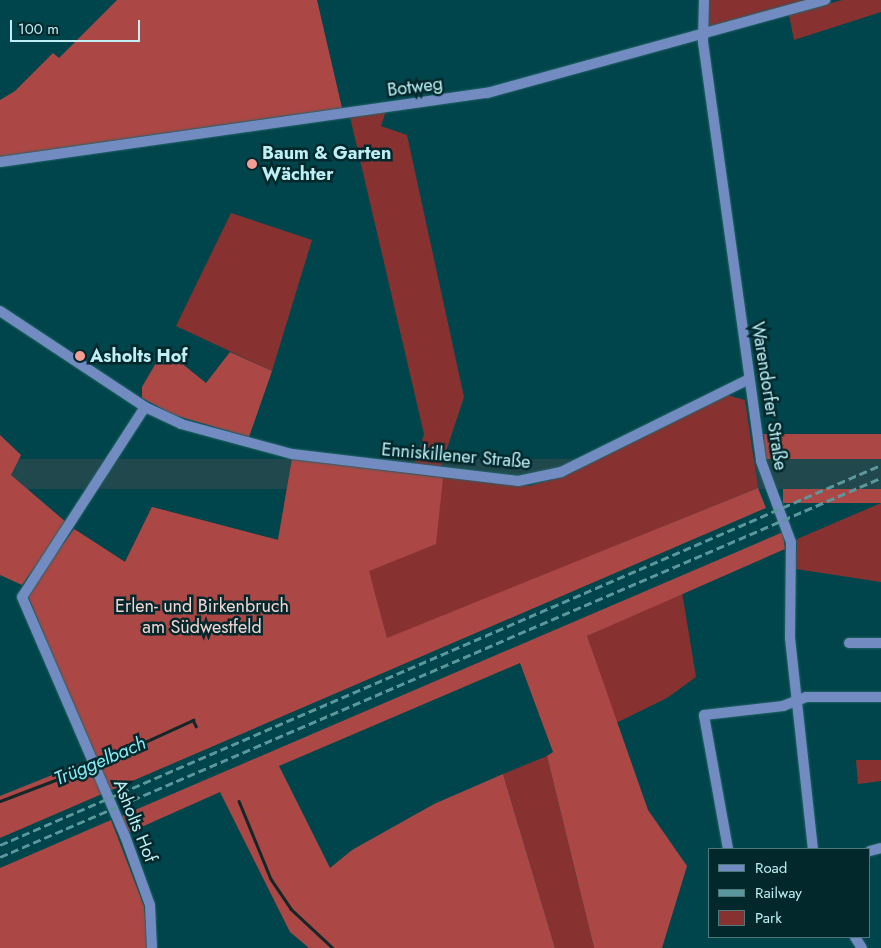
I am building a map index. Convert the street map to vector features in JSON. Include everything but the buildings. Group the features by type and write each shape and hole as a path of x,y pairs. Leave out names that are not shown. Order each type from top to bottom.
{"street":[{"name":"Warendorfer Straße","path":"704,0 702,35 749,379 765,478 791,542 795,701 813,848"},
{"name":"Botweg","path":"0,162 487,93 825,0"},
{"name":"Enniskillener Straße","path":"0,312 145,407 195,428 292,454 530,481 561,472 749,379"},
{"name":"Asholts Hof","path":"145,407 71,526 22,596 94,764 150,905 152,948"},
{"path":"848,643 881,643"},
{"path":"728,848 704,715 795,701 881,698"}],"shaded area":[{"path":"0,459 881,459 881,489 0,489"}],"green space":[{"path":"117,0 317,0 342,108 0,157 0,100 15,91 53,53 59,58"},
{"path":"709,0 811,0 708,31"},
{"path":"842,0 881,0 881,12 794,40 789,15"},
{"path":"386,111 381,126 407,135 464,397 441,467 415,464 424,434 350,117"},
{"path":"231,213 312,240 272,371 176,326"},
{"path":"164,349 206,383 230,352 272,371 249,437 174,415 142,398 142,387"},
{"path":"727,395 745,400 758,488 387,639 373,586 102,760 76,530 125,562 152,507 278,540 292,459 530,486 563,476"},
{"path":"764,434 881,434 881,459 764,459"},
{"path":"0,435 21,455 11,475 67,523 22,585 0,575"},
{"name":"Erlen- und Birkenbruch am Südwestfeld","path":"292,459 443,478 436,544 369,571 387,638 758,488 766,508 109,791 27,594 74,529 125,562 152,507 278,540"},
{"path":"783,489 881,489 881,503 783,503"},
{"path":"881,503 881,582 796,569 797,539"},
{"path":"783,532 785,549 587,636 648,810 687,866 662,948 594,948 547,756 553,752 520,663 279,766 330,868 352,850 434,804 503,774 555,948 309,948 290,932 220,792 128,833 121,816"},
{"path":"682,592 696,677 667,698 616,723 587,636"},
{"path":"547,756 594,948 555,948 503,774"},
{"path":"856,760 881,760 881,781 858,784"},
{"path":"87,761 102,794 0,838 0,796"},
{"path":"111,820 144,906 148,948 0,948 0,868"}],"waterway":[{"name":"Trüggelbach","path":"97,764 193,720 196,726"},
{"name":"Trüggelbach","path":"0,801 92,766"},
{"name":"Trüggelbach","path":"239,801 271,879 291,909 333,948"}],"railway":[{"path":"0,845 881,465"},
{"path":"0,857 881,478"}],"place":[{"name":"Baum & Garten Wächter","path":"252,164"},
{"name":"Asholts Hof","path":"80,356"}]}
